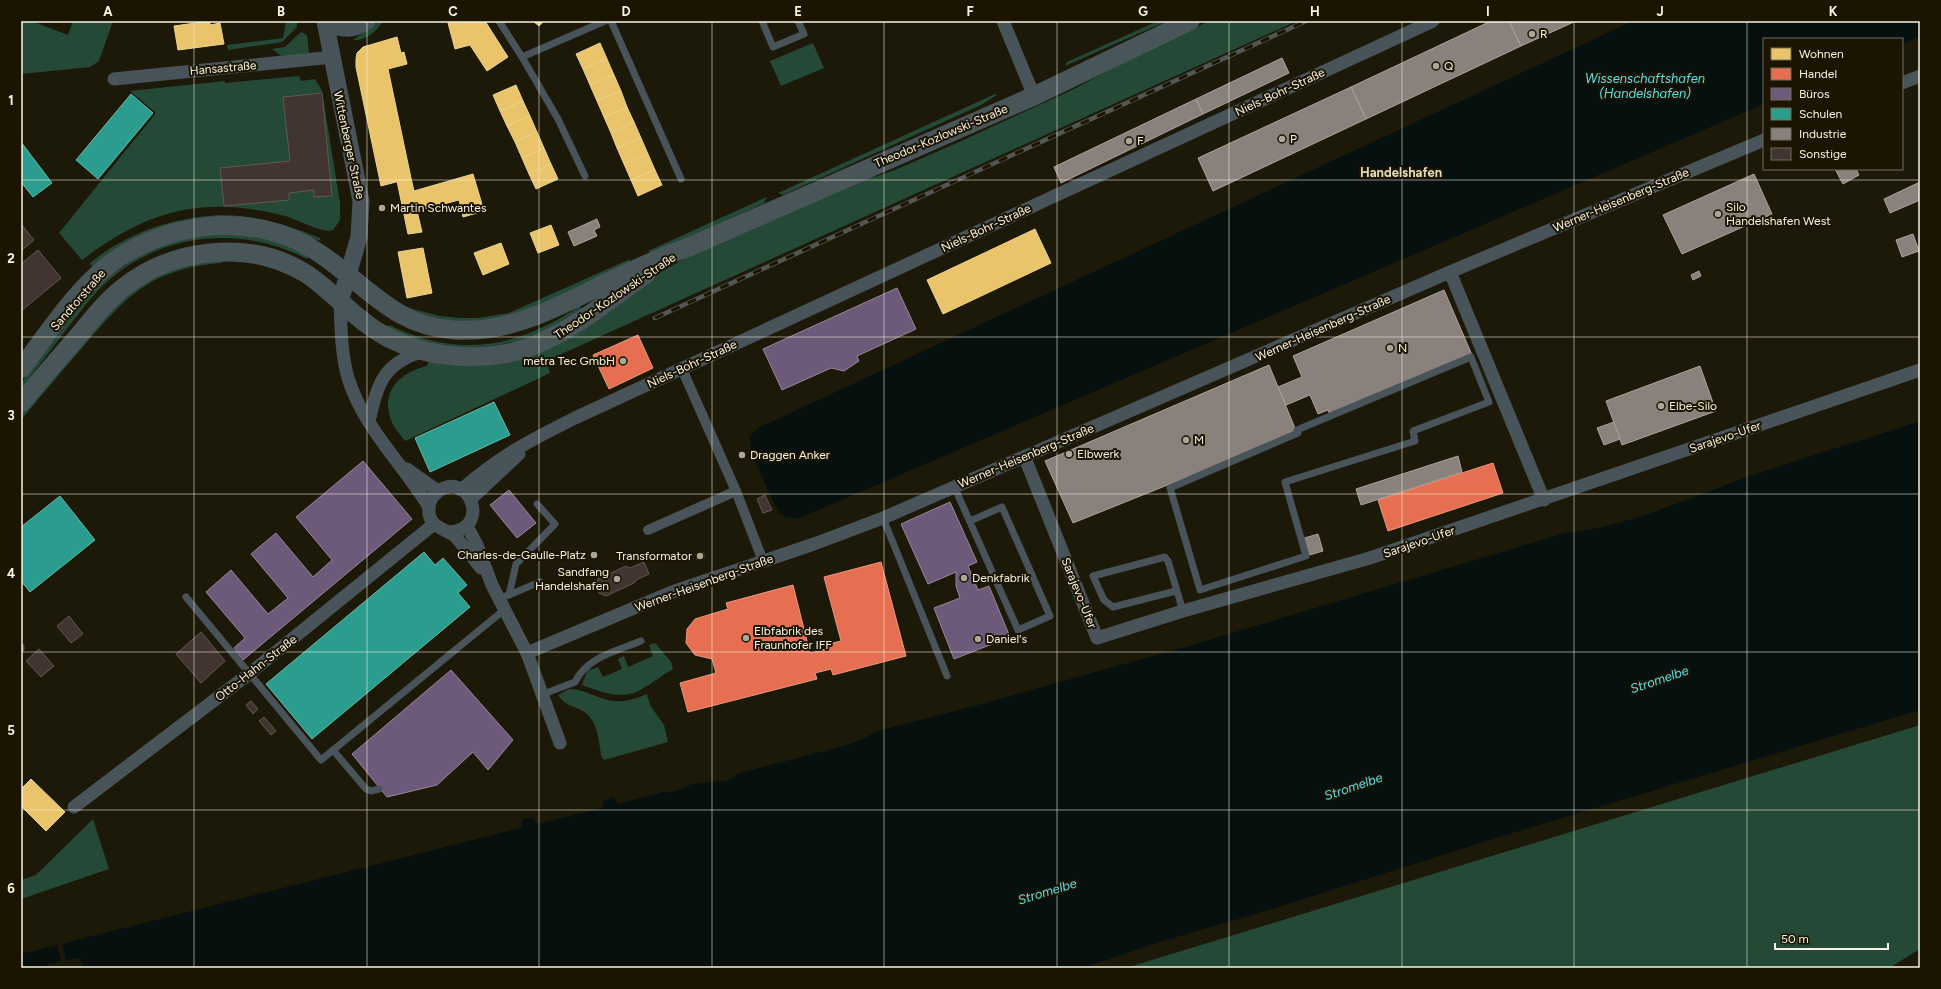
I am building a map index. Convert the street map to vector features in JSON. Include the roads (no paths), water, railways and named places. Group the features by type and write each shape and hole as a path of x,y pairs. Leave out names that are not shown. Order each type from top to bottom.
{"main road":[{"name":"Theodor-Kozlowski-Straße","path":"347,273 381,303 406,317 446,329 479,329 512,324 536,316 653,261 689,247 1034,96 1190,21"},
{"name":"Sandtorstraße","path":"21,369 80,294 99,273 129,251 170,233 217,226 238,226 265,231 292,239 313,249 347,273"},
{"name":"Theodor-Kozlowski-Straße","path":"340,302 380,334 424,351 456,356 484,356 512,352 541,343 579,323 646,274 689,247"},
{"name":"Sandtorstraße","path":"21,403 92,319 119,291 151,269 180,258 199,254 222,252 242,253 265,257 306,274 340,302"}],"street":[{"path":"325,21 337,27 351,28 366,21"},
{"name":"Wittenberger Straße","path":"325,21 361,201 360,230 340,302"},
{"path":"1003,21 1034,96"},
{"name":"Niels-Bohr-Straße","path":"462,490 498,459 575,418 1433,21"},
{"path":"333,57 351,28"},
{"name":"Hansastraße","path":"114,79 333,57"},
{"path":"1903,83 1920,76"},
{"name":"Werner-Heisenberg-Straße","path":"527,653 672,592 883,518 954,486 1025,458 1450,272 1763,140"},
{"path":"1450,272 1544,500"},
{"path":"340,302 342,340 348,376 357,401 369,421 418,488 429,507 430,516 434,524 441,530 450,532 459,531 467,526 473,513 471,499 462,490 450,487 438,491 432,498 429,507"},
{"path":"369,421 375,394 387,370 403,358 424,351"},
{"path":"682,369 736,491 763,561"},
{"name":"Sarajevo-Ufer","path":"1025,458 1097,638 1183,611 1370,558 1544,500 1920,370"},
{"name":"Niels-Bohr-Straße","path":"471,499 497,473 540,436"},
{"path":"400,464 438,491"},
{"path":"648,530 736,491"},
{"name":"Otto-Hahn-Straße","path":"74,807 250,673 434,524"},
{"path":"467,526 477,545 492,585"},
{"path":"450,532 469,551 504,602 527,653 541,696 560,742"}],"lane":[{"path":"499,21 558,119 585,176"},
{"path":"522,57 605,21"},
{"path":"611,21 681,179"},
{"path":"762,21 773,47 804,34 798,21"},
{"path":"1471,357 1489,402 1413,431 1415,441 1285,482 1306,556 1200,590 1170,488 1298,433 1297,430 1471,357"},
{"path":"954,486 1018,630 1050,616 1002,507 970,521"},
{"path":"504,602 516,564 556,524 537,504"},
{"path":"883,518 947,676"},
{"path":"1176,591 1115,607 1104,600 1093,576 1164,557 1168,561 1183,611"},
{"path":"186,597 321,760 504,602 540,582"},
{"path":"541,696 575,682 581,671 595,660 641,642"},
{"path":"333,750 366,789 371,791 379,789"}],"water":[{"name":"Wissenschaftshafen (Handelshafen)","path":"1633,21 1920,21 1920,37 1903,44 1903,38 1763,38 1763,104 800,518 787,518 778,512 753,457 750,445 750,436 758,428"},
{"name":"Stromelbe","path":"1920,421 1920,710 1496,838 1272,909 1163,941 1083,968 21,968 21,954 521,828 523,819 532,817 537,824 602,808 604,800 614,797 618,804 664,792 676,791 694,784 729,780 734,778 736,774 843,746 864,739 874,732 974,706 1192,645 1565,533 1589,530 1636,518 1750,476"}],"railway":[{"path":"655,318 1306,21"}],"place":[{"name":"R","path":"1532,34"},
{"name":"Q","path":"1436,66"},
{"name":"P","path":"1282,139"},
{"name":"F","path":"1129,141"},
{"name":"Martin Schwantes","path":"382,208"},
{"name":"Silo Handelshafen West","path":"1718,214"},
{"name":"N","path":"1390,348"},
{"name":"metra Tec GmbH","path":"623,361"},
{"name":"Elbe-Silo","path":"1661,406"},
{"name":"M","path":"1186,440"},
{"name":"Elbwerk","path":"1069,454"},
{"name":"Draggen Anker","path":"742,455"},
{"name":"Charles-de-Gaulle-Platz","path":"594,555"},
{"name":"Transformator","path":"700,556"},
{"name":"Denkfabrik","path":"964,578"},
{"name":"Sandfang Handelshafen","path":"617,579"},
{"name":"Elbfabrik des Fraunhofer IFF","path":"746,638"},
{"name":"Daniel's","path":"978,639"}],"district":[{"name":"Handelshafen","path":"1401,172"}]}
